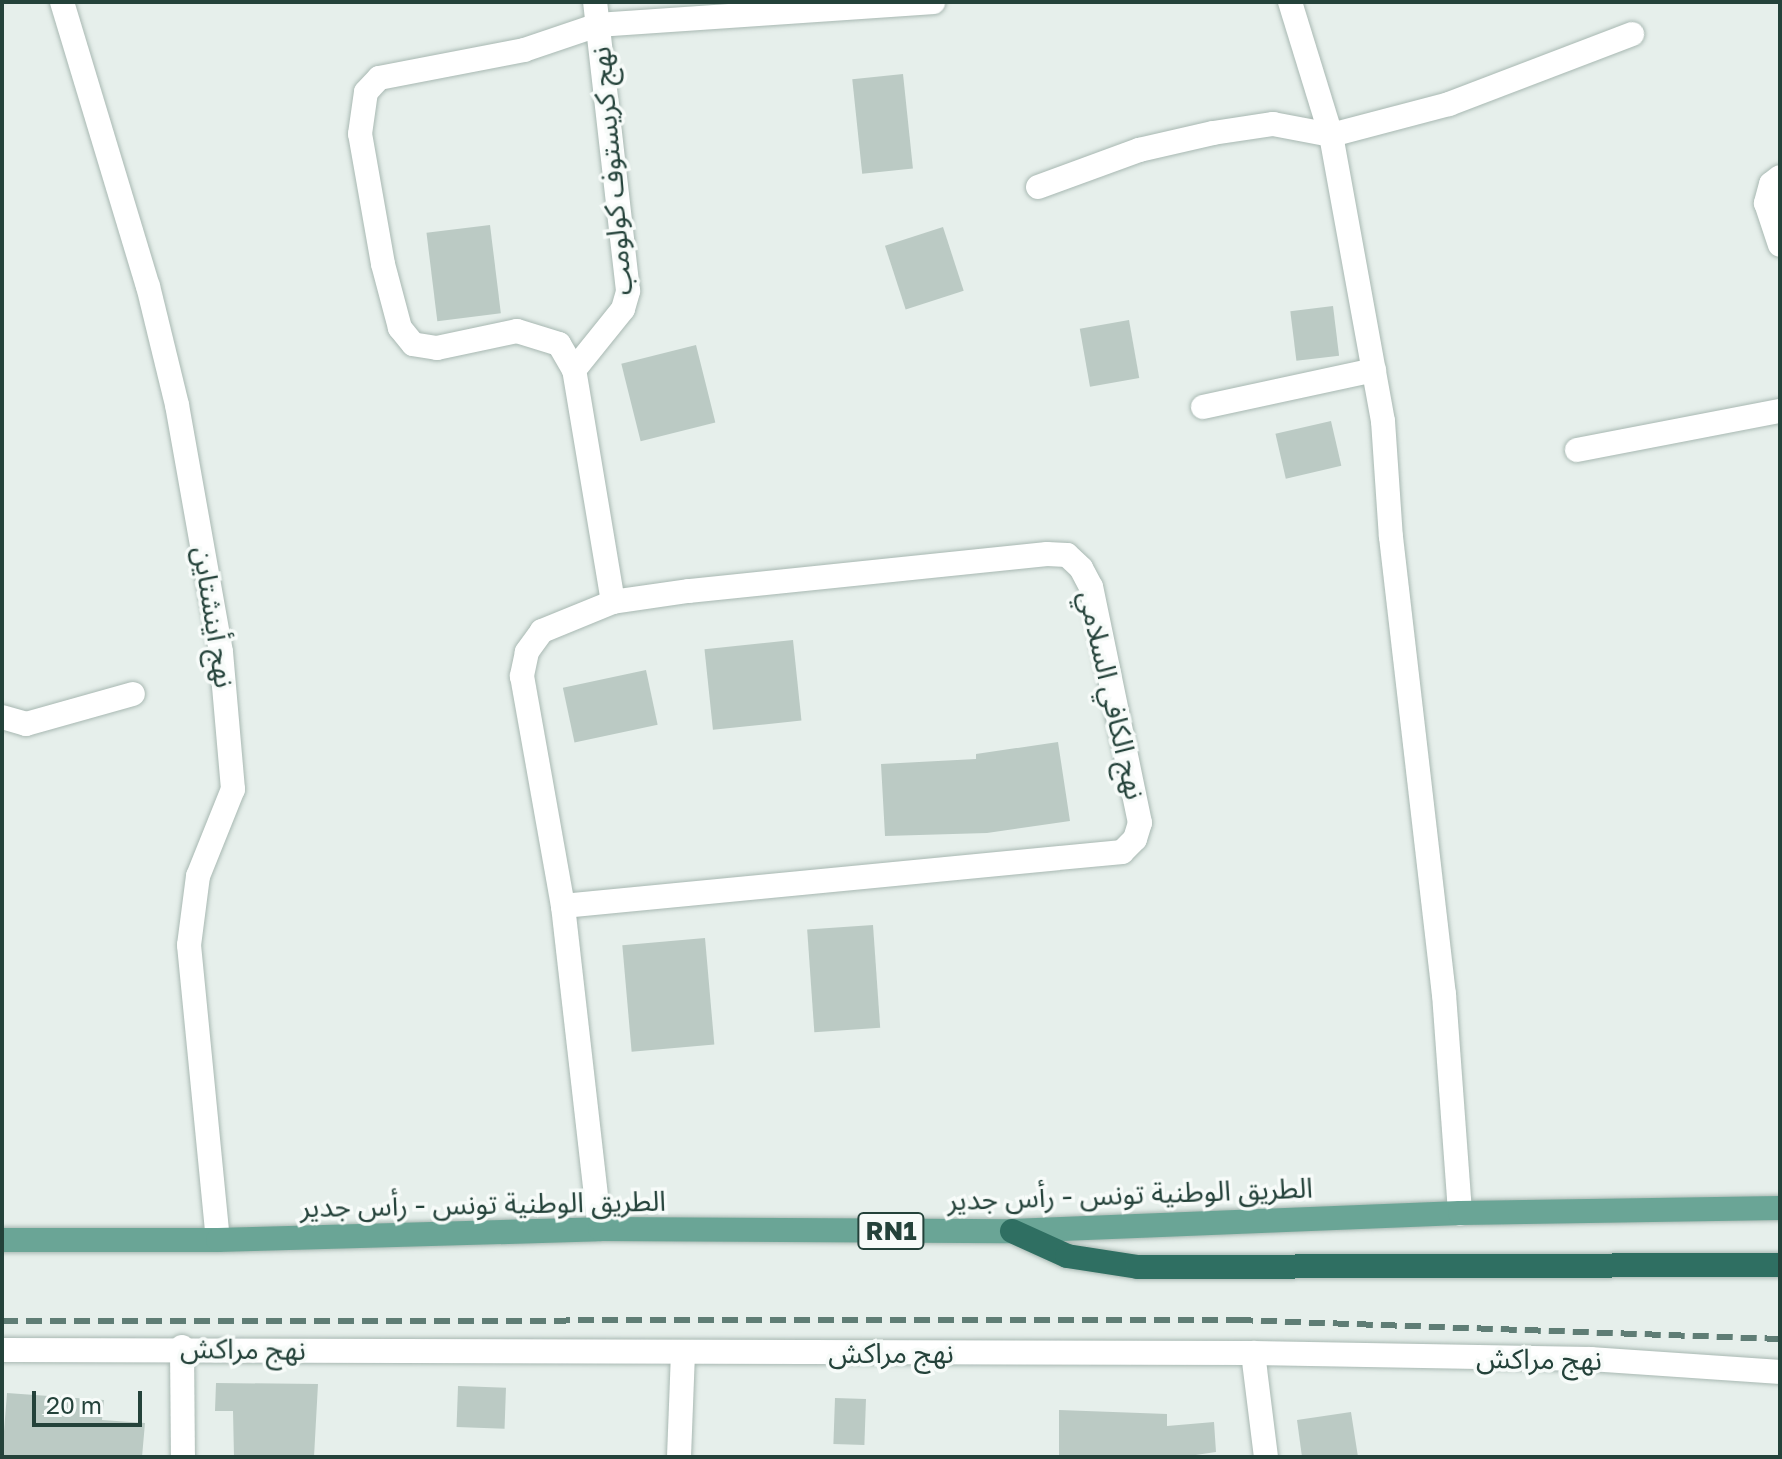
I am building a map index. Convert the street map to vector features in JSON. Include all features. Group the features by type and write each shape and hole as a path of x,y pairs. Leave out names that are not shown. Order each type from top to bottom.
{"highway":[{"path":"1012,1231 1067,1256 1138,1267 1780,1265"}],"main road":[{"name":"الطريق الوطنية تونس - رأس جدير","path":"2,1240 218,1240 600,1229 1012,1231 1460,1213 1780,1208"}],"street":[{"name":"نهج أينشتاين","path":"62,2 148,286 177,405 221,652 233,789 198,876 189,945 218,1240"},
{"path":"613,602 574,370 559,344 517,331 437,348 413,344 400,328 383,264 360,134 366,92 379,78 524,50 597,13 933,2"},
{"path":"1290,2 1331,135 1374,370 1444,994 1460,1213"},
{"name":"نهج كريستوف كولومب","path":"574,370 623,309 628,291 597,13"},
{"path":"1038,187 1139,150 1213,133 1273,124 1331,135 1449,104 1632,34"},
{"path":"1780,177 1771,184 1766,203 1780,245"},
{"path":"1203,407 1374,370"},
{"path":"1577,450 1780,411"},
{"name":"نهج الكافي السلامي","path":"563,906 1122,852 1139,831 1091,587 1067,555 613,602 542,631 527,652 522,676 563,906 600,1229"},
{"path":"2,717 26,724 133,694"},
{"path":"182,1347 183,1457"},
{"name":"نهج مراكش","path":"2,1350 182,1347 683,1353 1253,1353 1591,1359 1780,1372"},
{"path":"679,1457 683,1353"},
{"path":"1253,1353 1266,1457"}],"building":[{"path":"903,74 913,168 862,174 852,79"},
{"path":"490,225 501,313 437,321 426,233"},
{"path":"943,227 964,291 906,310 885,246"},
{"path":"1333,306 1339,356 1296,361 1290,311"},
{"path":"1129,320 1139,378 1090,387 1080,329"},
{"path":"696,345 715,423 641,441 621,364"},
{"path":"1331,421 1341,466 1286,479 1275,434"},
{"path":"793,640 801,721 713,730 704,649"},
{"path":"646,670 658,725 575,742 563,688"},
{"path":"1058,742 1070,821 987,833 885,836 881,764 976,759 976,754"},
{"path":"873,925 880,1028 814,1032 807,930"},
{"path":"705,938 714,1045 632,1052 622,945"},
{"path":"216,1383 318,1384 314,1457 234,1457 233,1411 215,1411"},
{"path":"458,1386 506,1388 505,1429 457,1427"},
{"path":"7,1393 104,1400 102,1420 145,1423 142,1457 2,1457"},
{"path":"835,1398 866,1399 864,1445 833,1444"},
{"path":"1059,1410 1167,1414 1167,1426 1214,1422 1216,1452 1182,1457 1059,1457"},
{"path":"1351,1412 1358,1457 1302,1457 1297,1420"}],"railway":[{"path":"2,1321 1237,1320 1780,1339"}]}
